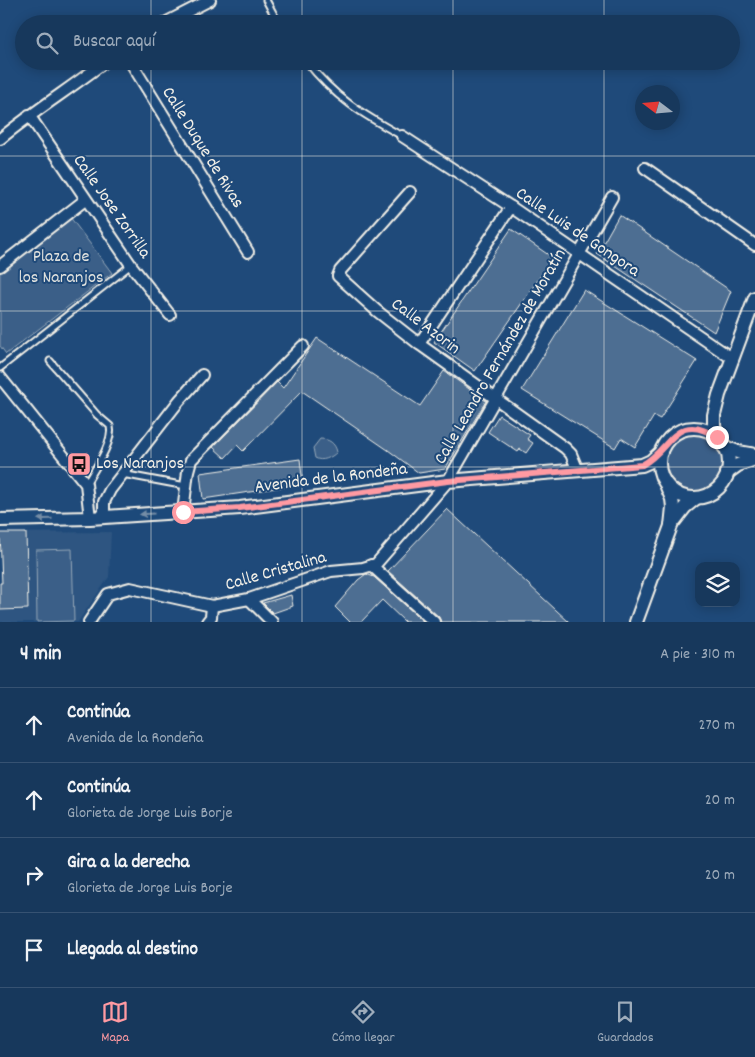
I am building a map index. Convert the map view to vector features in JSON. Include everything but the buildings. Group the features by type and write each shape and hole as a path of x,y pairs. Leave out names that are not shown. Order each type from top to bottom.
{"street":[{"path":"181,15 210,0"},
{"path":"0,139 94,70"},
{"name":"Calle Duque de Rivas","path":"136,70 248,252"},
{"name":"Calle Jose Zorrilla","path":"29,116 131,265 170,315"},
{"name":"Calle Luis de Gongora","path":"402,136 733,359"},
{"path":"645,168 755,245"},
{"name":"Calle Azorin","path":"410,192 338,273 338,276 419,344 565,448 571,454 578,470"},
{"name":"Calle Leandro Fernández de Moratín","path":"448,481 612,197"},
{"path":"0,266 85,200"},
{"path":"419,344 510,207"},
{"path":"665,484 673,492 683,497 696,498 713,493 721,486 727,472 728,456 714,426 714,415 719,395 755,298"},
{"path":"183,512 191,460 303,346"},
{"path":"104,517 107,495 178,400 202,375"},
{"path":"0,377 86,484 90,518"},
{"path":"693,428 706,416 714,400 719,395"},
{"path":"636,622 671,526 672,499 660,474 659,463 661,452 666,442 673,435 683,430 702,429 738,452 755,454"},
{"name":"Avenida de la Rondeña","path":"0,520 90,518 240,508 448,481 642,465 651,461 661,452"},
{"path":"727,472 738,465 755,459"},
{"path":"371,565 376,564 448,481"},
{"path":"671,526 685,507 696,498"},
{"path":"371,565 434,622"},
{"name":"Calle Cristalina","path":"89,622 108,594 130,588 212,606 249,599 331,571 363,568 371,565"},
{"path":"249,599 272,622"},
{"path":"206,622 211,617 212,606"}],"lane":[{"path":"266,0 274,15"},
{"path":"314,70 335,93 362,114 402,136"},
{"path":"0,368 131,265"},
{"path":"50,361 97,415 110,426 110,436 99,462 86,484"},
{"path":"122,474 186,486"}],"shaded area":[{"path":"111,532 109,577 78,622 0,622 0,533"}],"green space":[{"name":"Plaza de los Naranjos","path":"70,217 112,273 6,354 0,346 0,270"},
{"path":"694,434 705,436 715,442 721,452 723,463 721,474 715,484 705,490 694,492 683,490 673,484 667,474 665,463 667,452 673,442 683,436"},
{"path":"320,439 331,442 337,452 326,459 315,458 313,448"},
{"path":"72,549 74,621 37,622 36,550"}],"place":[{"name":"Los Naranjos","path":"79,464"}],"route":[{"path":"183,512 240,508 448,481 642,465 651,461 661,452 666,442 673,435 683,430 702,429 717,437"}]}
